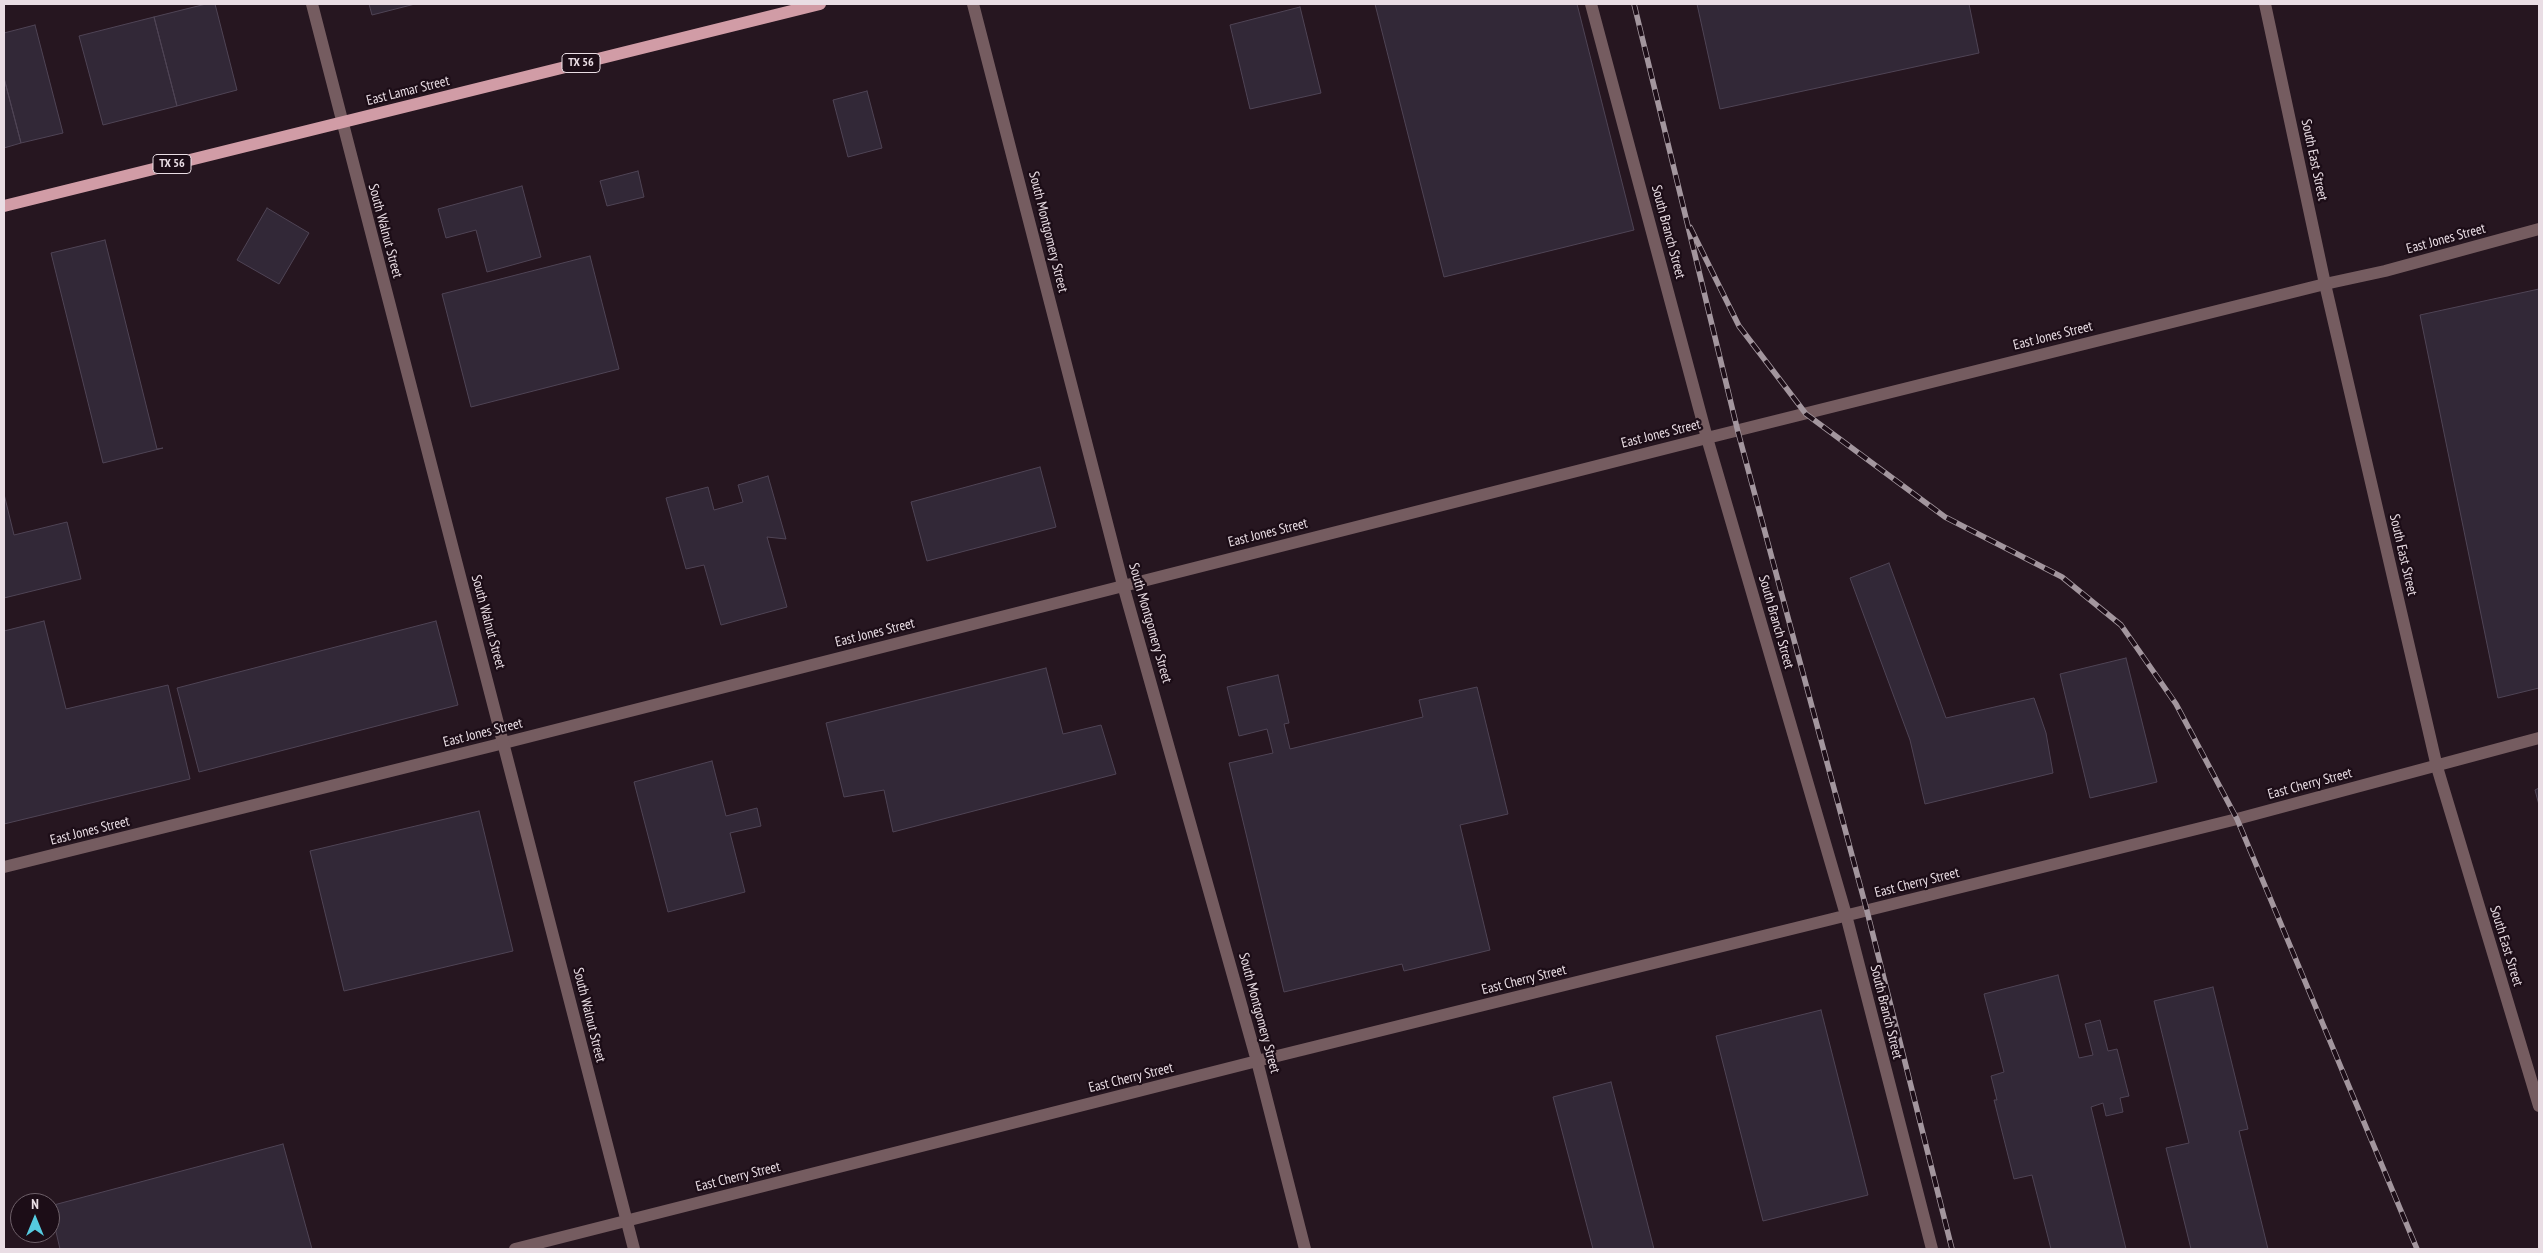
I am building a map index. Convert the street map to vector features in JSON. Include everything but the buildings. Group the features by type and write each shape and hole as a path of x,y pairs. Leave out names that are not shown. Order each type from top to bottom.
{"main road":[{"name":"East Lamar Street","path":"4,206 820,4"}],"street":[{"name":"South Walnut Street","path":"312,4 341,123 504,743 634,1249"},
{"name":"South Montgomery Street","path":"973,4 1123,585 1258,1061 1305,1249"},
{"name":"South Branch Street","path":"1591,4 1707,438 1846,915 1932,1249"},
{"name":"South East Street","path":"2265,4 2324,284 2437,766 2539,1106"},
{"name":"East Jones Street","path":"4,867 504,743 1707,438 2324,284 2385,271 2539,229"},
{"name":"East Cherry Street","path":"516,1249 1258,1061 2228,822 2539,738"}],"railway":[{"path":"1634,4 1738,432 1867,911 1952,1249"},
{"path":"1690,227 1739,326 1806,414 1945,517 2062,577 2121,625 2176,704 2237,819 2417,1249"}]}
